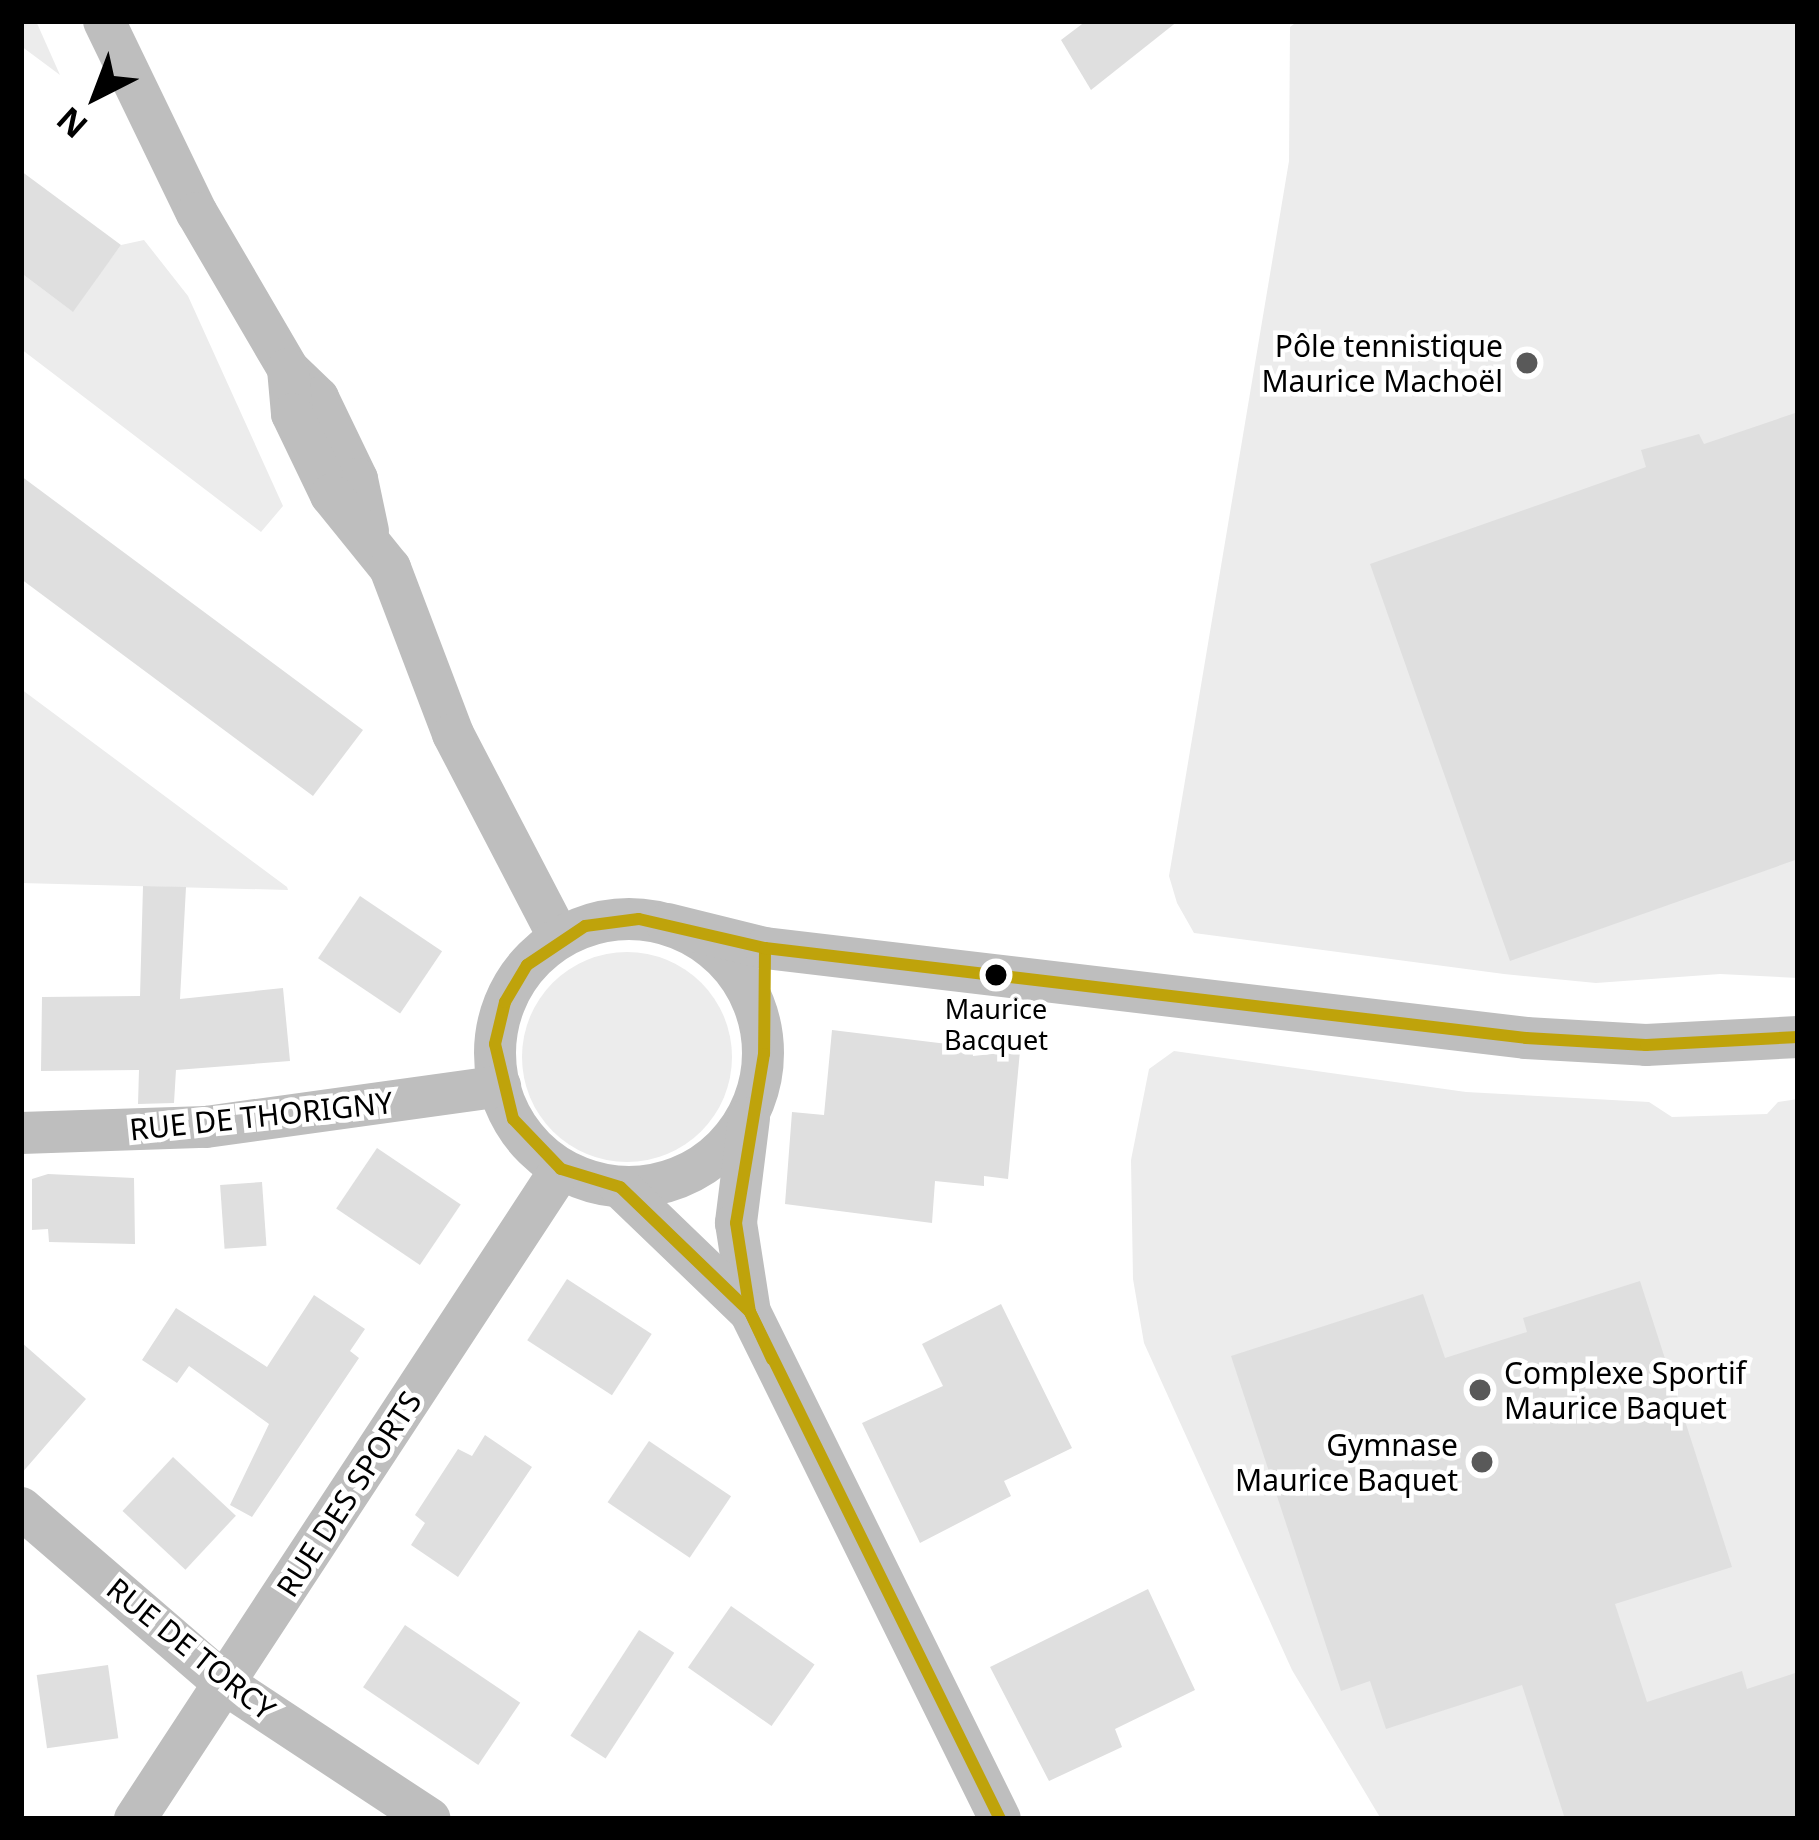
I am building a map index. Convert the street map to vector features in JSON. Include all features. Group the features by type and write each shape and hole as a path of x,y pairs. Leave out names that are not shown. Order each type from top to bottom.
{"street":[{"path":"104,21 196,213 288,369 317,398 357,479 368,531 414,621 453,734 559,938"},
{"path":"750,1112 710,1161 652,1186 620,1187 562,1169 534,1148 500,1086 495,1044 505,1002 527,965 559,938 619,918 667,924 765,948 1526,1038 1646,1045 1798,1037"},
{"path":"667,924 706,943 737,972 757,1011 764,1054"},
{"path":"765,948 764,1054 750,1112 736,1223 749,1312 1000,1819"},
{"name":"RUE DE THORIGNY","path":"21,1133 206,1127 500,1086"},
{"name":"RUE DES SPORTS","path":"134,1819 562,1169"},
{"path":"620,1187 749,1312"},
{"name":"RUE DE TORCY","path":"21,1508 225,1684 430,1819"}],"shaded area":[{"path":"21,21 36,21 60,75 21,46"},
{"name":"Pôle tennistique Maurice Machoël","path":"1298,21 1798,21 1798,978 1720,974 1596,983 1504,974 1194,933 1177,903 1169,876 1289,161 1290,27"},
{"path":"144,240 188,296 283,506 261,532 21,349 21,273 72,311 121,245"},
{"path":"21,689 287,887 288,890 21,883"},
{"path":"627,952 667,960 701,983 724,1017 732,1057 724,1097 701,1131 667,1154 627,1162 587,1154 553,1131 530,1097 522,1057 530,1017 553,983 587,960"},
{"name":"Complexe Sportif Maurice Baquet","path":"1174,1051 1466,1092 1649,1102 1672,1117 1767,1114 1778,1102 1798,1099 1798,1819 1381,1819 1292,1670 1144,1343 1133,1279 1131,1160 1149,1069"}],"building":[{"path":"1086,21 1178,21 1091,90 1061,40"},
{"path":"21,171 121,245 73,312 21,273"},
{"path":"1798,412 1798,859 1510,961 1370,564 1646,467 1641,450 1699,434 1704,444"},
{"path":"21,476 363,730 313,796 21,579"},
{"path":"143,886 186,887 180,999 283,988 290,1061 176,1070 174,1103 138,1104 139,1070 41,1071 42,997 140,996"},
{"path":"360,896 442,951 400,1014 318,958"},
{"path":"832,1030 972,1047 973,1056 1020,1051 1008,1179 984,1176 984,1186 935,1181 932,1223 785,1204 792,1112 824,1115"},
{"path":"377,1148 461,1204 420,1265 336,1209"},
{"path":"48,1174 134,1178 135,1244 49,1242 48,1229 32,1230 32,1179"},
{"path":"262,1182 266,1246 225,1249 220,1185"},
{"path":"567,1279 652,1334 612,1395 527,1340"},
{"name":"Gymnase Maurice Baquet","path":"1640,1281 1732,1567 1615,1604 1647,1702 1742,1671 1747,1689 1798,1672 1798,1819 1565,1819 1522,1685 1386,1729 1370,1681 1341,1691 1231,1356 1423,1294 1445,1358 1527,1332 1523,1318"},
{"path":"314,1295 365,1329 350,1351 359,1358 252,1517 230,1505 269,1424 189,1366 177,1383 142,1360 176,1308 267,1367"},
{"path":"1001,1304 1072,1448 1004,1481 1011,1496 920,1543 862,1423 943,1386 922,1344"},
{"path":"21,1342 86,1399 21,1474"},
{"path":"485,1435 532,1467 458,1577 411,1545 425,1523 415,1515 458,1449 472,1456"},
{"path":"649,1441 731,1496 690,1558 608,1502"},
{"path":"173,1457 236,1516 185,1570 123,1511"},
{"path":"1148,1589 1195,1690 1115,1729 1122,1747 1049,1781 990,1667"},
{"path":"731,1606 815,1665 772,1726 688,1667"},
{"path":"405,1625 520,1703 478,1765 363,1687"},
{"path":"639,1630 674,1653 606,1759 570,1736"},
{"path":"108,1665 118,1738 47,1748 37,1675"}],"transit line":[{"path":"1000,1819 750,1312 620,1187 561,1169 513,1119 495,1044 505,1002 527,965 585,926 639,919 765,948 1526,1038 1646,1045 1798,1037"},
{"path":"765,948 764,1054 736,1223 750,1312 772,1359"}],"place":[{"name":"Pôle tennistique Maurice Machoël","path":"1527,363"},
{"name":"Maurice Bacquet","path":"996,975"},
{"name":"Complexe Sportif Maurice Baquet","path":"1480,1390"},
{"name":"Gymnase Maurice Baquet","path":"1482,1462"}]}
